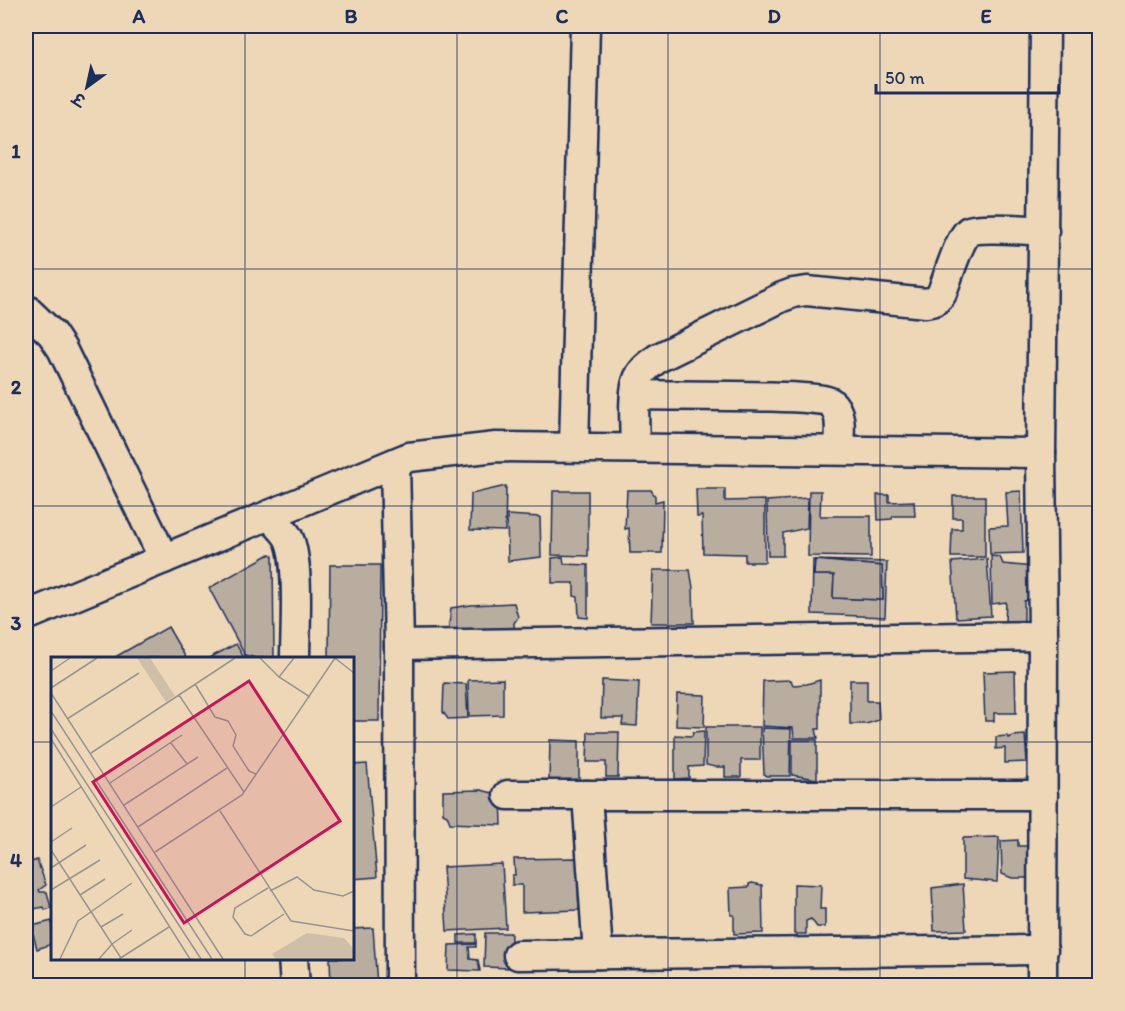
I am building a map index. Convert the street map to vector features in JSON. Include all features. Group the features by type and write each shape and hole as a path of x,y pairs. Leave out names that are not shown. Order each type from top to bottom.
{"street":[{"path":"574,447 585,26"},
{"path":"1042,986 1041,453 1045,26"},
{"path":"635,448 637,381 646,367 658,358 793,293 807,291 926,303 935,301 941,295 962,239 969,231 981,229 1044,231"},
{"path":"26,309 52,334 62,350 164,559"},
{"path":"635,395 828,400 840,417 838,450"},
{"path":"26,616 410,457 496,447 1041,453"},
{"path":"395,463 399,645 400,986"},
{"path":"269,515 288,536 294,554 295,657"},
{"path":"399,645 1043,636"},
{"path":"508,795 1043,795"},
{"path":"587,795 598,954"},
{"path":"518,955 1043,950"},
{"path":"293,960 295,986"}],"building":[{"path":"506,486 505,531 470,530 471,494"},
{"path":"696,489 725,489 725,501 765,500 765,562 745,562 745,554 703,553 702,516 697,517"},
{"path":"627,490 651,490 655,496 655,502 663,500 662,553 630,553 629,528 625,529"},
{"path":"553,491 588,491 588,556 552,555"},
{"path":"809,491 821,491 820,516 871,516 871,557 808,556"},
{"path":"1021,491 1023,553 990,554 989,527 1008,526 1006,492"},
{"path":"877,495 889,495 889,502 914,501 915,516 893,516 892,519 878,520"},
{"path":"953,496 985,496 985,557 951,557 952,529 962,529 962,518 953,518"},
{"path":"808,498 807,528 783,533 783,556 768,556 767,501"},
{"path":"507,515 540,517 541,557 508,561"},
{"path":"270,554 273,556 274,657 245,655 209,588"},
{"path":"991,556 1000,557 1003,564 1033,567 1034,598 1024,601 1024,621 1005,621 1006,602 992,604"},
{"path":"563,557 564,564 588,565 588,618 579,617 578,597 574,596 574,583 552,583 552,558"},
{"path":"987,559 991,616 956,618 952,562"},
{"path":"813,560 815,560 814,575 834,575 833,598 883,600 882,566 816,560 887,562 885,617 812,614"},
{"path":"815,560 882,566 883,600 833,598 834,575 814,575"},
{"path":"330,565 380,565 379,721 354,721 354,657 329,657"},
{"path":"653,570 690,570 694,623 651,623"},
{"path":"514,603 518,617 514,623 515,641 447,644 451,608"},
{"path":"168,627 185,657 118,657"},
{"path":"236,644 243,657 211,657"},
{"path":"1015,671 1016,713 994,713 994,721 985,721 983,672"},
{"path":"503,679 503,715 469,716 468,680"},
{"path":"602,680 639,682 637,726 622,725 623,718 601,718"},
{"path":"791,680 793,685 820,680 820,729 816,729 818,738 794,738 793,728 762,726 763,681"},
{"path":"850,680 867,680 867,701 878,701 879,720 866,724 850,724"},
{"path":"444,683 466,684 468,718 448,719 443,712"},
{"path":"677,694 705,695 704,727 676,726"},
{"path":"706,727 760,727 760,760 741,760 741,777 725,777 725,767 706,765"},
{"path":"762,728 791,729 790,776 766,776 764,774"},
{"path":"704,731 703,766 689,767 689,778 675,779 675,735 692,736 693,732"},
{"path":"588,732 619,732 618,777 606,777 606,762 587,762"},
{"path":"1025,735 1027,762 1005,763 1005,748 996,749 996,737 1007,736 1009,738"},
{"path":"550,740 579,741 579,782 549,782"},
{"path":"792,740 817,740 817,779 792,775"},
{"path":"367,764 377,877 354,879 354,765"},
{"path":"481,790 501,795 502,825 450,823 447,815 443,813 443,791"},
{"path":"999,837 997,882 963,879 963,838"},
{"path":"1018,840 1018,846 1032,846 1036,878 1012,878 1002,874 1001,841"},
{"path":"26,846 29,859 31,858 32,862 37,860 46,885 39,890 47,892 51,908 28,910 32,926 51,921 51,944 37,949 32,930 26,933"},
{"path":"577,858 579,910 522,912 522,885 512,885 512,875 515,875 514,859"},
{"path":"502,864 506,928 447,931 443,867"},
{"path":"752,883 762,885 763,933 734,934 730,888 749,887"},
{"path":"794,884 821,885 820,909 825,909 825,927 817,927 811,919 806,921 806,934 794,934"},
{"path":"963,884 966,930 934,931 932,888"},
{"path":"373,928 377,986 331,986 330,960 354,960 354,929"},
{"path":"485,933 511,933 510,968 484,967"},
{"path":"476,934 476,943 458,943 458,935"},
{"path":"476,944 476,947 469,947 470,959 478,960 480,971 448,970 449,945"}]}
